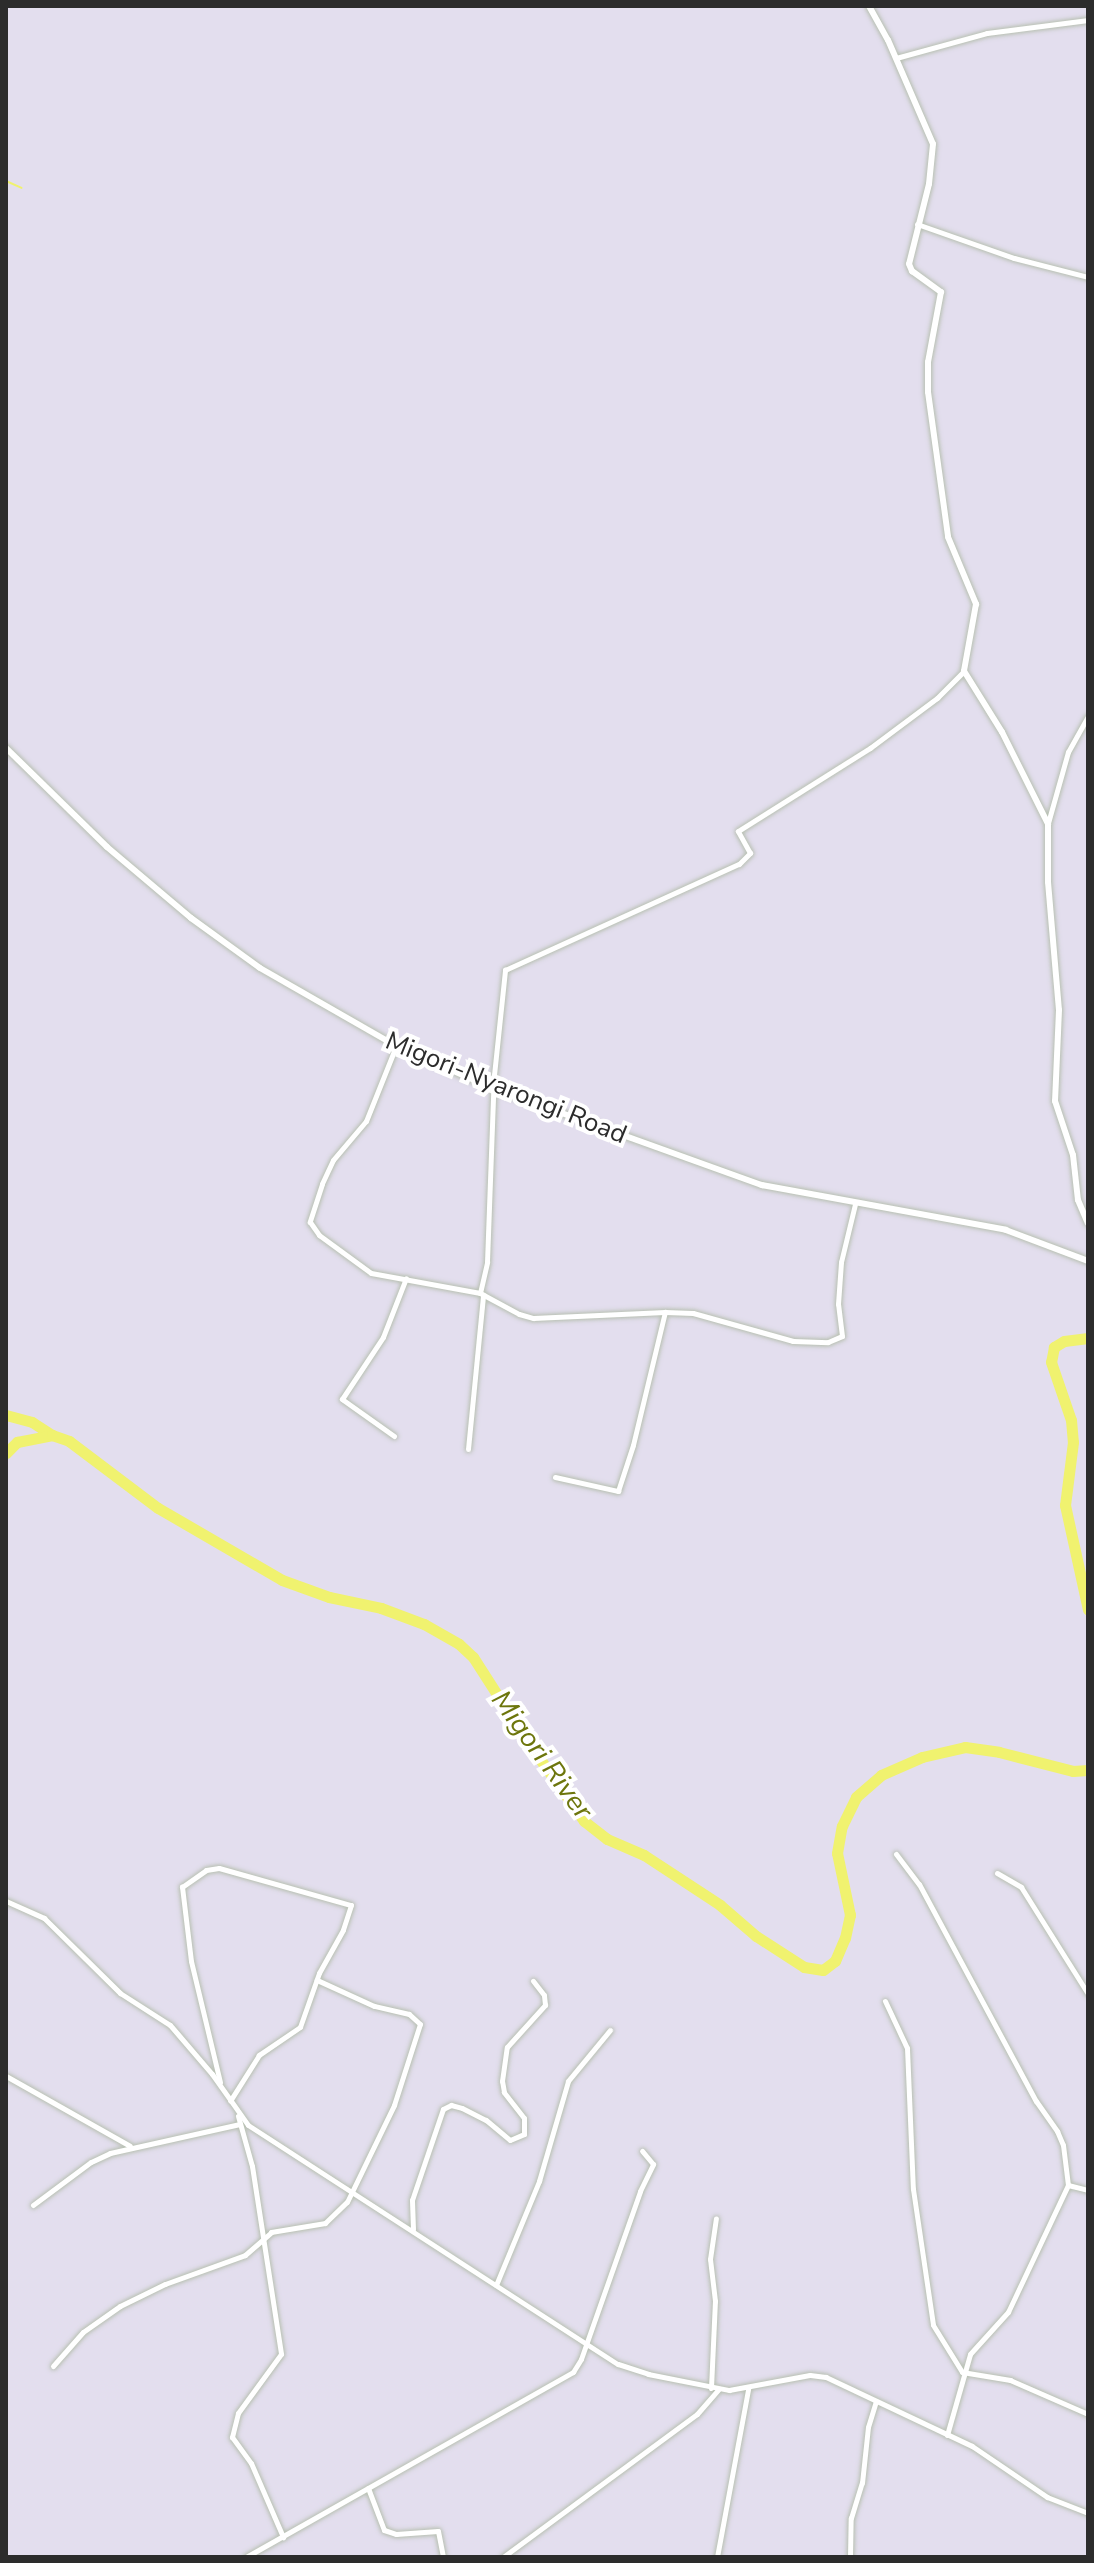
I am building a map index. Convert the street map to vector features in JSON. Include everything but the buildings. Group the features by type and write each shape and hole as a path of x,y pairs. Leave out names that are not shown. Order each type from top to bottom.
{"street":[{"path":"468,1449 481,1294 487,1262 503,974 508,967 568,944 739,864 750,853 738,831 870,748 937,698 964,671 976,604 952,551 945,523 927,371 942,294 909,267 929,184 933,144 896,58 869,6"},
{"path":"896,58 987,33 1088,20"},
{"path":"917,224 1014,258 1088,277"},
{"path":"964,671 1002,732 1048,824"},
{"path":"1088,716 1068,752 1048,824 1048,882 1059,1010 1055,1101 1073,1155 1078,1200 1088,1223"},
{"name":"Migori-Nyarongi Road","path":"6,748 107,847 191,918 260,968 396,1046 495,1089 741,1178 855,1204 1006,1230 1088,1261"},
{"path":"396,1046 366,1121 328,1170 310,1224 319,1235 364,1269 382,1276 481,1294 533,1318 693,1313 793,1341 823,1343 839,1338 843,1329 838,1304 841,1262 855,1204"},
{"path":"394,1436 342,1399 383,1337 406,1278"},
{"path":"555,1477 618,1491 633,1445 665,1312"},
{"path":"896,1854 919,1884 1036,2101 1057,2131 1063,2145 1068,2185 1008,2312 970,2354 962,2372 947,2435"},
{"path":"220,2085 191,1961 182,1893 185,1882 206,1870 219,1868 351,1905 343,1930 317,1980 299,2030 259,2055 230,2101"},
{"path":"997,1873 1021,1887 1088,1994"},
{"path":"6,1901 44,1918 120,1993 164,2020 220,2085 243,2122 587,2344 637,2371 711,2388 748,2388 818,2376 947,2435 995,2460 1047,2497 1088,2513"},
{"path":"53,2366 83,2332 113,2310 165,2284 245,2255 271,2232 325,2223 352,2193 394,2105 420,2021 409,2014 367,2003 317,1980"},
{"path":"413,2230 412,2200 438,2115 446,2106 457,2106 479,2116 510,2140 524,2134 524,2118 504,2092 502,2081 507,2047 545,2005 544,1995 533,1981"},
{"path":"885,2001 907,2048 913,2189 933,2325 962,2372 1010,2380 1088,2414"},
{"path":"496,2285 539,2181 568,2081 610,2030"},
{"path":"6,2076 131,2146"},
{"path":"236,2112 252,2166 281,2354 241,2409 232,2435 251,2463 283,2537"},
{"path":"33,2205 91,2162 131,2146 240,2124"},
{"path":"246,2557 421,2460 508,2406 567,2377 578,2364 587,2344 640,2191 653,2164 642,2151"},
{"path":"1068,2185 1088,2190"},
{"path":"711,2388 715,2301 710,2259 716,2218"},
{"path":"717,2557 748,2388"},
{"path":"503,2557 697,2414 719,2389"},
{"path":"850,2557 851,2518 860,2492 868,2427 876,2401"},
{"path":"368,2488 384,2530 396,2534 438,2531 443,2557"}],"waterway":[{"path":"6,181 22,188"},
{"name":"Migori River","path":"1088,1338 1064,1341 1054,1347 1051,1362 1071,1420 1073,1442 1065,1505 1088,1610"},
{"path":"6,1415 32,1422 52,1435"},
{"name":"Migori River","path":"6,1453 17,1442 52,1435 69,1441 158,1508 282,1580 329,1597 381,1608 424,1624 459,1644 473,1657 584,1821 607,1839 644,1855 720,1905 756,1936 804,1967 823,1970 835,1961 845,1938 850,1915 837,1853 842,1826 856,1797 881,1775 922,1757 965,1747 999,1752 1073,1771 1088,1770"}]}
